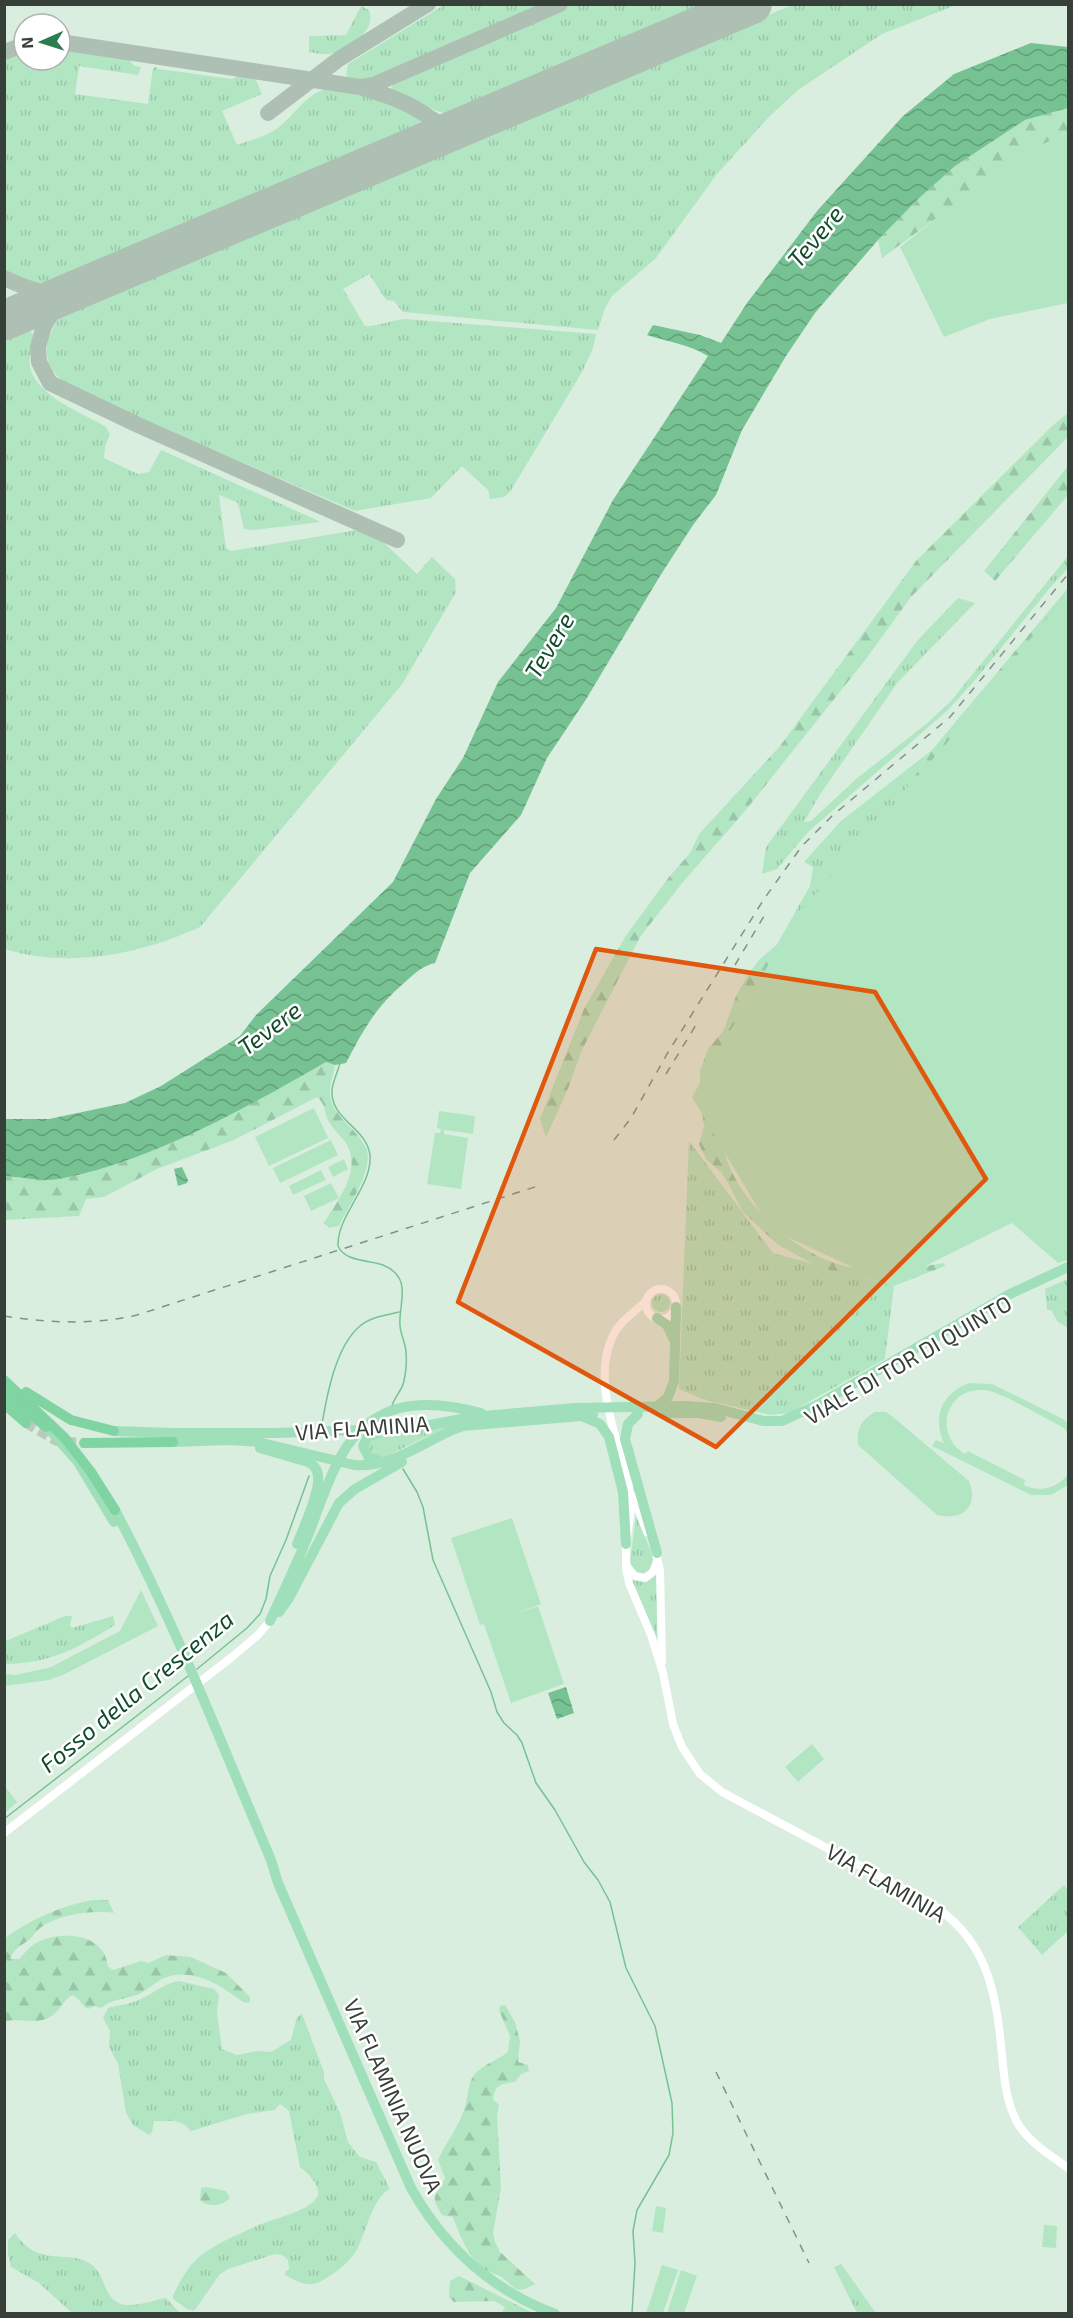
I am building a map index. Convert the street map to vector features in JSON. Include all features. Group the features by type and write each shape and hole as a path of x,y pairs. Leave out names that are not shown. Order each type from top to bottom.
{"highway":[{"path":"5,1380 71,1420 114,1431"},
{"path":"5,1380 61,1432 91,1472 115,1510"},
{"path":"4,1392 48,1428"},
{"path":"4,1404 27,1423"},
{"path":"84,1443 173,1442"}],"main road":[{"name":"VIALE DI TOR DI QUINTO","path":"687,1406 715,1408 768,1422 792,1418 1004,1298 1068,1267"},
{"name":"VIALE DI TOR DI QUINTO","path":"638,1414 706,1414 762,1428 789,1426 818,1413 1014,1299 1068,1274"},
{"path":"676,1307 674,1381 677,1395 687,1406"},
{"path":"655,1317 669,1328 675,1344"},
{"path":"657,1406 668,1397 674,1381"},
{"path":"270,1621 307,1539 337,1463 361,1430 377,1418 407,1406 434,1403 493,1416"},
{"name":"VIA FLAMINIA","path":"114,1431 179,1433 333,1430 430,1425 464,1418 575,1408 687,1406"},
{"path":"638,1414 628,1424 625,1439 658,1556"},
{"name":"VIA FLAMINIA","path":"173,1442 231,1440 264,1443 359,1465 374,1465 389,1461 463,1426 578,1416 638,1414"},
{"path":"578,1416 594,1420 608,1434 622,1487 626,1544"},
{"path":"389,1461 370,1459 364,1452 364,1445 370,1435 392,1427"},
{"name":"VIA FLAMINIA NUOVA","path":"48,1428 78,1462 112,1518 184,1661"},
{"path":"325,1457 346,1457 354,1451 354,1443 350,1437 333,1430"},
{"path":"231,1440 308,1462 314,1466 318,1473 322,1506 329,1519"},
{"path":"270,1621 289,1598 337,1505 346,1495 414,1455 428,1442"},
{"path":"280,1598 318,1487"},
{"name":"VIA FLAMINIA NUOVA","path":"115,1510 141,1560 259,1844 402,2171 423,2209 453,2248 488,2278 520,2299 555,2313"}],"street":[{"path":"629,1317 639,1315 655,1317 668,1317 676,1307 674,1294 664,1289 654,1291 646,1301 647,1308 655,1317"},
{"name":"VIA FLAMINIA","path":"646,1301 619,1326 613,1337 605,1366 605,1392 628,1481 646,1532 658,1556 663,1673"},
{"name":"VIA FLAMINIA","path":"628,1481 631,1513 626,1544 626,1565 630,1586 649,1631 663,1673 678,1738 694,1768 709,1783 725,1794 931,1904 963,1931 978,1953 991,1982 997,2009 1004,2076 1015,2118 1032,2141 1068,2168"},
{"path":"626,1565 635,1576 645,1578 653,1572 658,1556"},
{"path":"4,1833 232,1657 258,1635 270,1621"}],"highlighted area":[{"path":"596,949 875,992 986,1179 716,1447 458,1302"}],"green space":[{"path":"574,4 719,5 452,117 394,93 391,88 395,81"},
{"path":"444,5 545,5 362,82 346,75 348,64"},
{"path":"792,5 956,5 882,34 798,90 769,117 717,174 656,258 612,296 605,308 598,330 403,312 394,301 386,300 369,274 343,289 365,326 405,319 596,334 593,348 582,372 510,492 504,497 490,499 488,490 462,466 431,498 355,511 74,390 55,373 49,364 47,346 62,313"},
{"path":"361,6 369,10 370,17 366,31 360,37 340,51 330,54 309,52 309,36 346,35"},
{"path":"72,51 127,58 135,66 141,67 138,75 79,66 75,94 148,104 153,68 156,67 232,79 243,74 255,78 262,94 222,111 237,145 275,130 309,98 320,91 331,89 357,91 386,100 420,117 422,123 419,132 49,287 38,286 5,272 5,59 12,56 12,72 72,72"},
{"path":"1068,108 1068,132 1024,154 882,258 878,240 917,200 955,166 1025,120"},
{"path":"1068,132 1068,303 990,319 944,337 900,247 975,188 1024,154"},
{"path":"25,327 33,334 30,367 34,377 41,387 62,403 106,427 110,434 104,458 138,474 149,472 161,450 321,522 254,530 244,529 238,503 219,495 226,549 231,551 357,530 381,540 417,574 432,557 455,579 456,592 403,683 200,927 154,945 104,956 54,958 5,949 4,328 8,334"},
{"path":"1068,413 1068,437 911,597 866,659 745,811 683,882 640,937 582,1050 567,1091 546,1137 540,1119 584,1009 625,937 669,877 690,853 699,834 780,746 916,561 1052,426"},
{"path":"1068,466 1068,495 995,581 984,571"},
{"path":"1068,556 1068,568 948,710 808,832 777,869 762,874 766,847 917,641 958,598 975,603 898,682 821,793 804,822 811,821 856,779 926,724 951,701"},
{"path":"1068,588 1068,616 721,1136 730,1168 741,1188 766,1218 798,1245 833,1263 851,1267 898,1269 944,1263 945,1266 894,1286 870,1279 844,1276 811,1263 777,1244 743,1212 721,1172 706,1159 699,1144 704,1126 700,1100 700,1071 708,1049 724,1030 736,996 749,973 760,959 792,932 873,838 932,750"},
{"path":"1068,592 1068,1260 1058,1263 1012,1223 889,1284 770,1229 692,1097 798,913 852,854 955,733"},
{"path":"932,750 873,838 792,932 776,946 810,886 813,867 804,862 841,821"},
{"path":"326,1062 335,1065 330,1089 331,1101 362,1141 367,1149 368,1158 361,1185 339,1226 329,1228 324,1223 345,1188 349,1178 351,1159 347,1145 329,1122 317,1097 234,1140 157,1169 104,1197 86,1199 79,1216 5,1220 5,1176 53,1180 128,1160 197,1131"},
{"path":"314,1108 328,1138 269,1166 255,1137"},
{"path":"439,1111 475,1116 473,1134 444,1130 444,1134 468,1138 461,1189 427,1184 435,1133 440,1133 441,1129 437,1128"},
{"path":"331,1140 338,1155 280,1183 273,1168"},
{"path":"689,1141 773,1253 894,1286 885,1359 789,1413 770,1415 702,1399 679,1389"},
{"path":"344,1159 348,1169 333,1177 328,1167"},
{"path":"321,1170 326,1180 293,1195 289,1186"},
{"path":"331,1183 339,1198 311,1211 304,1196"},
{"path":"1068,1279 1068,1328 1058,1322 1051,1310 1047,1310 1045,1289"},
{"path":"661,1294 667,1297 670,1303 667,1309 661,1312 655,1309 652,1303 655,1297"},
{"path":"969,1383 992,1384 1063,1419 1068,1424 1068,1435 1064,1428 998,1394 983,1390 970,1391 960,1396 952,1404 948,1414 949,1436 955,1446 965,1454 968,1451 1025,1480 1024,1485 1036,1489 1048,1488 1059,1483 1068,1474 1068,1485 1051,1495 1031,1495 932,1446 936,1440 944,1443 939,1424 942,1407 946,1400 960,1387"},
{"path":"875,1412 886,1412 893,1417 969,1481 972,1498 966,1510 954,1516 937,1515 858,1445 860,1426"},
{"path":"452,1424 387,1456 376,1456 370,1452 368,1443 383,1433"},
{"path":"636,1515 654,1559 649,1571 643,1574 636,1573 630,1562"},
{"path":"512,1518 541,1604 506,1617 538,1606 564,1684 511,1703 484,1624 480,1625 451,1538"},
{"path":"658,1569 658,1641 630,1577 638,1579"},
{"path":"141,1590 158,1626 65,1674 49,1680 5,1686 5,1674 16,1675 51,1667 120,1631"},
{"path":"65,1616 72,1616 70,1625 72,1628 113,1616 115,1625 76,1647 49,1658 5,1664 5,1639 8,1640"},
{"path":"812,1744 824,1759 798,1782 785,1767"},
{"path":"4,1785 17,1802 5,1813 4,1813"},
{"path":"1064,1885 1068,1890 1068,1931 1042,1955 1018,1927"},
{"path":"93,1900 108,1900 114,1913 86,1913 56,1919 39,1929 16,1949 10,1959 19,1959 34,1944 46,1939 57,1936 80,1937 99,1947 108,1967 113,1970 141,1961 148,1963 166,1955 191,1957 226,1973 250,1997 250,2001 243,2002 207,1980 188,1975 177,1975 163,1978 139,1994 110,2002 101,2008 95,2006 88,2009 73,1995 55,2013 43,2020 5,2022 5,1938 46,1914"},
{"path":"179,1981 214,1989 219,1995 217,2013 222,2049 237,2055 257,2051 271,2052 291,2040 297,2017 302,2014 324,2072 324,2079 340,2113 348,2142 360,2157 376,2162 390,2189 378,2200 355,2253 341,2268 318,2282 304,2284 285,2275 289,2269 288,2260 282,2255 275,2254 228,2269 220,2274 194,2311 173,2299 187,2270 206,2252 239,2234 301,2210 313,2202 318,2193 313,2180 300,2167 289,2111 280,2104 275,2110 247,2114 191,2131 179,2122 154,2121 152,2132 149,2135 133,2125 126,2113 118,2064 109,2047 110,2031 103,2018 108,2008 141,1999 168,1984"},
{"path":"505,2005 515,2022 520,2041 518,2062 528,2065 529,2071 521,2074 515,2082 500,2086 494,2094 493,2099 499,2105 497,2115 501,2188 493,2233 500,2252 535,2284 519,2290 487,2270 473,2258 458,2232 453,2217 442,2215 435,2199 445,2178 438,2160 462,2114 471,2080 480,2069 508,2052 510,2036 499,2010 500,2006"},
{"path":"201,2188 226,2191 230,2198 215,2205 203,2203 200,2200"},
{"path":"656,2206 666,2208 663,2233 652,2231"},
{"path":"1044,2225 1057,2226 1056,2248 1042,2247"},
{"path":"15,2233 34,2251 83,2260 92,2265 100,2275 107,2292 121,2304 137,2304 166,2298 180,2313 72,2313 39,2283 11,2267 8,2240"},
{"path":"841,2264 876,2313 857,2313 834,2267"},
{"path":"662,2265 678,2270 663,2313 646,2313"},
{"path":"681,2270 697,2276 684,2313 667,2313"},
{"path":"459,2276 533,2313 502,2313 505,2307 494,2301 454,2302 449,2297 450,2281"}],"water":[{"name":"Tevere","path":"1031,43 1068,47 1068,108 1025,120 955,166 917,200 878,240 815,313 786,356 742,430 716,495 693,525 660,576 585,701 547,758 521,815 470,873 435,963 415,974 385,1001 365,1029 346,1063 335,1065 326,1062 230,1115 162,1147 128,1160 53,1180 5,1176 5,1119 49,1119 125,1103 161,1086 240,1036 256,1015 393,882 436,799 463,758 498,682 556,608 613,500 708,356 686,346 647,335 653,325 700,335 721,343 747,303 817,211 903,116 954,74"},
{"path":"182,1167 188,1180 187,1183 178,1186 174,1169"},
{"path":"566,1687 574,1713 557,1719 548,1693"}],"waterway":[{"path":"340,1063 332,1090 333,1100 343,1117 363,1138 370,1156 366,1179 343,1223 338,1246 341,1251 352,1258 383,1265 393,1270 401,1284 400,1326 406,1350 406,1367 403,1385 392,1406"},
{"name":"Fosso della Crescenza","path":"322,1424 334,1371 352,1335 369,1320 399,1312"},
{"path":"403,1469 423,1507 433,1560 491,1692 497,1712 522,1743 536,1783 555,1810 610,1902 626,1968 655,2026 672,2103 673,2133 669,2155 637,2210 633,2231 635,2263 632,2314"},
{"name":"Fosso della Crescenza","path":"197,1669 247,1628 260,1614 266,1599 270,1576 286,1540 309,1476"},
{"name":"Fosso della Crescenza","path":"4,1819 188,1676"}],"taxiway":[{"path":"268,113 339,59 428,4"},
{"path":"361,87 373,85 560,4"},
{"path":"72,44 360,87 398,100 433,120 434,133 427,143"},
{"path":"4,52 12,49"},
{"path":"433,120 445,127 463,127"},
{"path":"4,278 44,292 69,293"},
{"path":"69,293 55,308 44,326 38,347 39,362 50,383 138,425 397,540"}],"runway":[{"path":"5,320 752,4"}],"tunnel":[{"path":"26,1423 57,1441 84,1443"}],"railway":[{"path":"614,1140 631,1118 667,1054 764,899 802,846 832,816 950,717 1068,574"},
{"path":"735,965 767,911"},
{"path":"666,1074 699,1020"},
{"path":"4,1316 71,1322 137,1315 541,1185"},
{"path":"716,2072 809,2263"}]}
